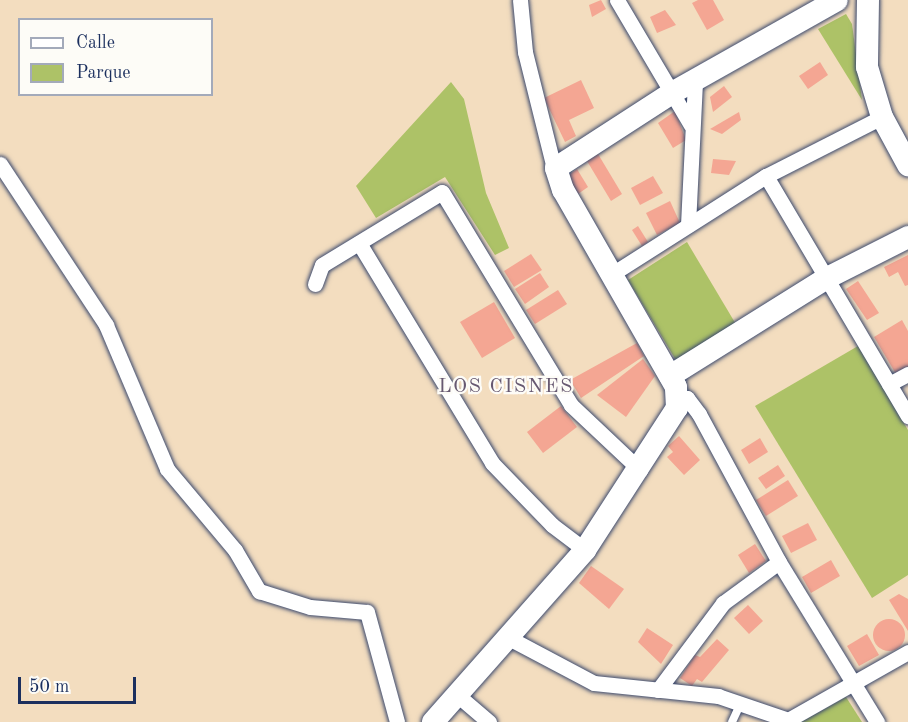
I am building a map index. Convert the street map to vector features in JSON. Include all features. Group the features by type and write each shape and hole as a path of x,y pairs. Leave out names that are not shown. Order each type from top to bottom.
{"main road":[{"path":"433,722 455,693 585,550 672,420 678,398 670,376 555,172 564,160 813,6 837,0"},
{"path":"868,0 867,67 882,117 908,165"},
{"path":"670,376 827,278 908,237"}],"street":[{"path":"520,0 525,52 555,172"},
{"path":"617,0 691,125"},
{"path":"688,225 694,80"},
{"path":"612,274 766,177 882,117"},
{"path":"0,164 106,325 166,469 235,550 259,591 310,607 367,612 397,722"},
{"path":"766,177 908,416"},
{"path":"315,284 322,265 442,192 571,405 640,470"},
{"path":"359,243 492,463 552,525 585,550"},
{"path":"889,384 908,374"},
{"path":"678,398 687,398 699,414 779,562 877,722"},
{"path":"658,690 723,603 779,562"},
{"path":"507,637 594,683 742,702 788,720 856,686 908,652"},
{"path":"455,693 489,722"}],"lane":[{"path":"732,722 742,702"}],"green space":[{"path":"846,14 852,24 862,100 818,29"},
{"path":"451,82 464,99 486,193 509,248 495,255 445,177 376,218 356,186"},
{"path":"687,242 737,326 677,362 628,280"},
{"path":"858,346 908,430 908,575 872,598 755,406"},
{"path":"846,697 862,722 801,722"}],"building":[{"path":"601,0 606,9 592,17 589,5"},
{"path":"698,0 713,0 724,20 707,30 692,3"},
{"path":"665,10 676,25 657,33 650,17"},
{"path":"820,62 828,75 808,89 799,76"},
{"path":"581,80 594,108 569,120 576,136 565,142 544,98"},
{"path":"724,86 732,97 713,112 710,97"},
{"path":"675,111 686,140 673,148 658,123"},
{"path":"739,112 741,120 722,134 710,129"},
{"path":"598,154 622,194 611,201 587,161"},
{"path":"713,159 736,161 729,175 711,173"},
{"path":"577,169 588,187 578,194 567,176"},
{"path":"653,176 663,193 640,205 631,188"},
{"path":"670,201 680,223 657,235 646,213"},
{"path":"638,226 648,242 642,246 632,230"},
{"path":"531,254 542,270 514,287 504,271"},
{"path":"908,255 908,285 905,286 898,272 889,277 884,267"},
{"path":"540,273 549,287 525,304 515,289"},
{"path":"858,281 879,313 867,320 846,289"},
{"path":"558,290 567,304 535,324 526,310"},
{"path":"494,302 515,338 482,358 460,322"},
{"path":"902,320 908,331 908,367 896,374 874,337"},
{"path":"637,343 644,356 581,398 570,380"},
{"path":"643,359 655,376 626,417 597,395"},
{"path":"561,406 577,427 543,453 527,432"},
{"path":"679,436 700,460 684,475 667,457 673,452 668,446"},
{"path":"760,438 768,452 749,464 741,450"},
{"path":"778,465 785,476 766,489 758,478"},
{"path":"788,480 798,496 766,516 756,500"},
{"path":"808,523 817,540 791,553 782,536"},
{"path":"755,544 766,561 749,573 738,555"},
{"path":"831,560 840,576 811,593 802,577"},
{"path":"591,566 624,589 609,609 579,583"},
{"path":"899,594 908,599 908,631 889,600"},
{"path":"748,605 763,621 749,634 734,618"},
{"path":"889,619 900,624 905,635 900,646 889,651 878,646 873,635 878,624"},
{"path":"647,628 673,645 661,664 638,642"},
{"path":"867,634 879,655 859,666 847,646"},
{"path":"717,639 729,650 702,682 697,679 692,686 680,678 695,655 700,657"}],"district":[{"name":"LOS CISNES","path":"506,387"}]}
